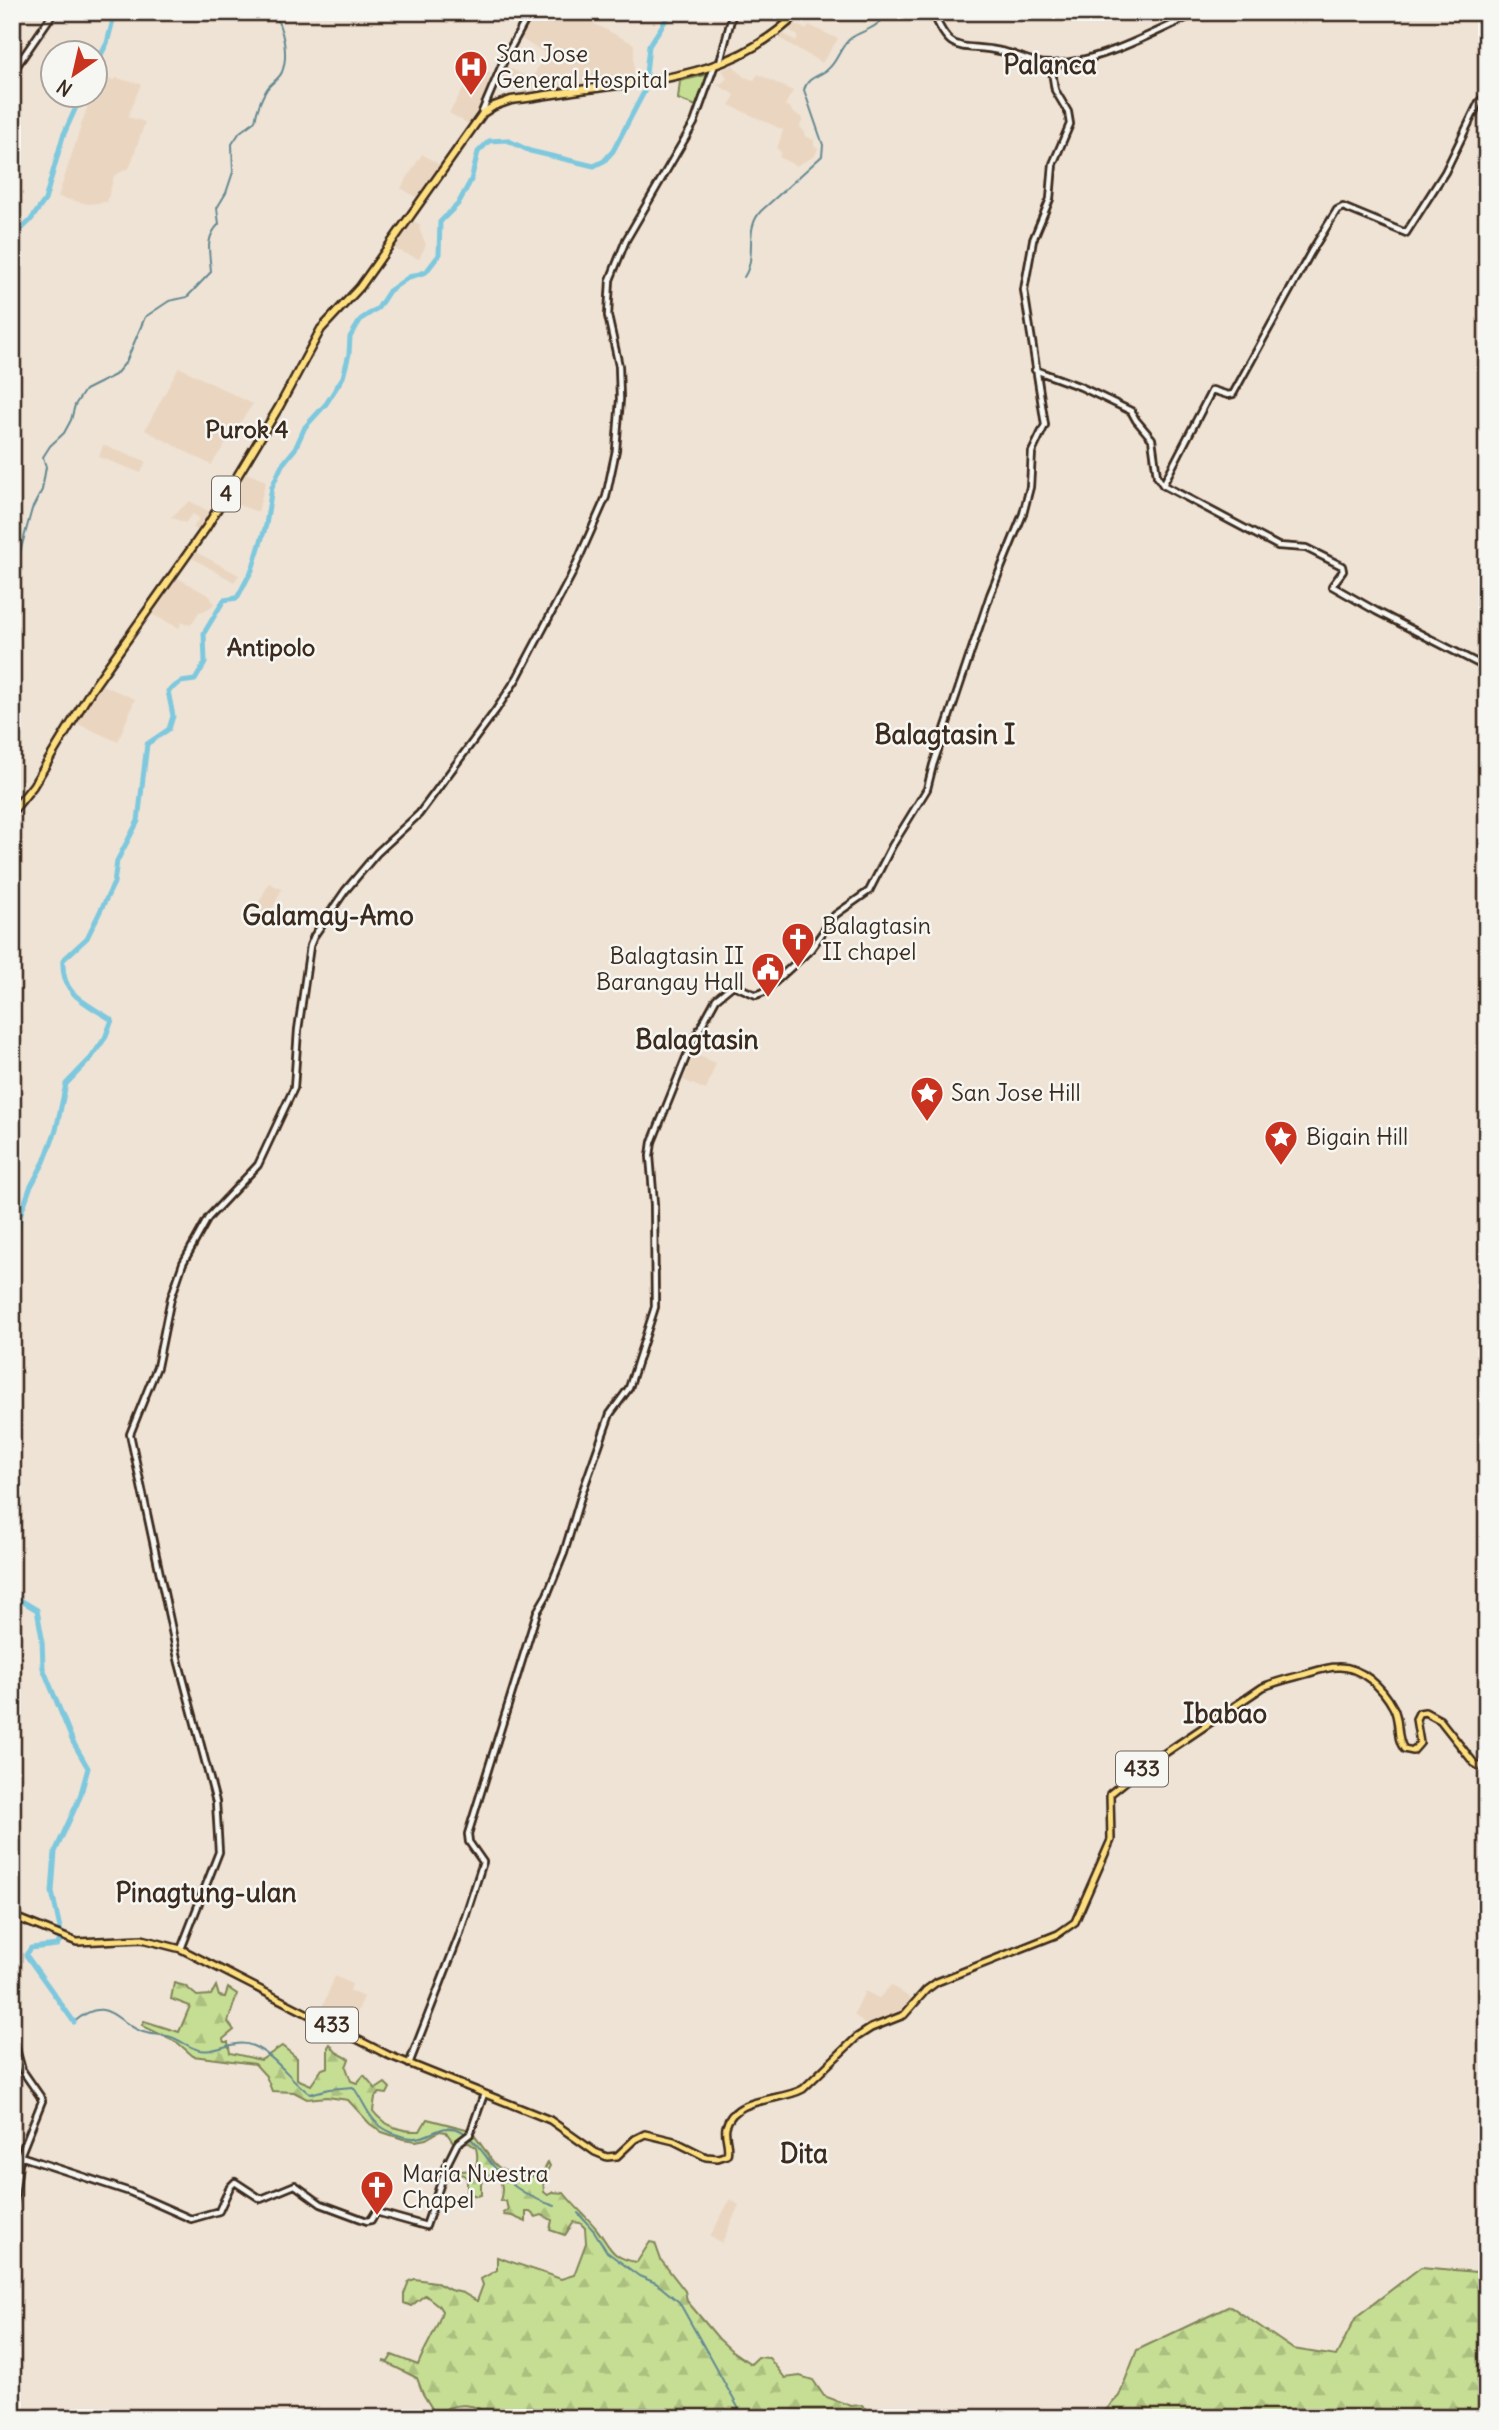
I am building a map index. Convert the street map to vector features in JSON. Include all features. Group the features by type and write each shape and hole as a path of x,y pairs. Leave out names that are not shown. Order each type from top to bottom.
{"highway":[{"name":"4","path":"12,812 31,790 92,689 205,530 279,407 321,329 360,287 480,117 494,106 511,100 635,83 717,66 754,47 799,12"}],"main road":[{"name":"433","path":"12,1916 70,1940 84,1943 142,1939 181,1949 409,2064 550,2120 595,2152 607,2157 614,2158 635,2138 645,2134 684,2145 701,2156 723,2157 729,2151 727,2125 737,2110 803,2090 857,2037 871,2028 904,2015 926,1990 937,1982 1070,1927 1079,1915 1111,1840 1110,1794 1137,1772 1263,1687 1334,1667 1354,1669 1378,1686 1393,1706 1397,1716 1399,1742 1404,1749 1413,1751 1420,1744 1416,1719 1419,1713 1425,1712 1440,1720 1474,1763 1487,1767"}],"street":[{"path":"12,73 54,12"},
{"path":"480,117 505,58 530,12"},
{"path":"181,1949 219,1853 216,1802 178,1663 131,1434 157,1367 171,1298 183,1263 213,1211 258,1165 294,1088 298,1030 310,946 314,936 339,899 377,853 419,814 505,698 551,616 592,530 610,485 619,420 619,366 608,316 610,280 626,240 694,123 717,66 733,12"},
{"path":"933,12 940,31 952,43 970,48 998,50 1051,65 1095,56 1199,12"},
{"path":"409,2064 441,1985 482,1864 483,1860 468,1842 468,1833 531,1629 564,1553 610,1414 629,1388 655,1307 654,1204 650,1156 664,1109 688,1050 716,999 733,985 757,995 764,992 811,949 835,915 867,894 892,846 927,789 990,596 1027,503 1032,452 1045,421 1024,290 1028,256 1048,209 1054,164 1070,124 1068,113 1055,90 1051,65"},
{"path":"1163,485 1212,390 1233,394 1337,210 1343,207 1406,233 1445,172 1479,102 1487,94"},
{"path":"1035,370 1094,392 1131,411 1152,439 1157,476 1163,485 1278,546 1306,548 1332,560 1343,568 1332,586 1487,668"},
{"path":"12,2034 22,2070 42,2102 20,2155 12,2220"},
{"path":"20,2155 130,2192 187,2219 216,2213 235,2182 261,2199 295,2185 321,2204 367,2221 371,2220 376,2212 426,2226 448,2161 457,2144 468,2136 484,2094"}],"shaded area":[{"path":"552,12 571,12 634,44 634,78 523,95 499,82 505,66 532,79 545,53 519,38 533,15 547,22"},
{"path":"795,23 806,30 809,25 838,39 822,63 779,38 784,34 796,41 798,36 789,30"},
{"path":"733,65 744,77 754,80 758,74 793,91 785,105 803,118 800,127 805,136 814,140 814,146 818,148 815,156 796,166 779,157 781,152 777,149 783,130 729,105 735,95 716,84 727,78 722,70"},
{"name":"San Jose General Hospital","path":"477,66 491,73 488,79 493,81 470,125 449,113"},
{"path":"116,78 141,84 128,117 145,122 130,167 114,176 107,202 88,204 58,197 87,108 108,108 108,79"},
{"path":"422,154 440,165 417,198 401,188"},
{"path":"411,220 421,225 419,228 426,245 419,259 392,248"},
{"path":"179,367 253,404 211,465 145,430"},
{"path":"103,445 146,461 141,473 99,457"},
{"path":"244,472 266,481 258,512 227,501"},
{"path":"190,501 210,512 199,531 193,528 199,518 193,514 185,523 171,517"},
{"path":"196,552 239,575 234,582 192,558"},
{"path":"176,577 210,596 214,604 199,612 191,625 182,622 179,628 151,614"},
{"path":"100,684 135,699 118,742 76,723"},
{"path":"269,883 282,889 268,918 255,910"},
{"path":"694,1054 716,1063 706,1090 683,1080"},
{"path":"335,1976 352,1984 350,1991 364,1997 349,2030 319,2015"},
{"path":"891,1985 913,2000 889,2019 864,2024 854,2014 865,1991 879,1998"},
{"path":"730,2199 739,2205 722,2243 710,2237"}],"green space":[{"path":"710,74 699,107 678,99 680,81"},
{"path":"174,1983 185,1986 197,1996 211,1995 216,1986 219,1996 225,1997 228,1988 237,1994 228,2022 234,2030 223,2039 228,2042 230,2053 261,2060 282,2046 297,2058 297,2079 311,2085 322,2069 328,2067 330,2044 336,2052 349,2059 346,2067 351,2081 357,2083 364,2075 376,2089 385,2083 390,2088 387,2094 380,2093 375,2097 373,2111 388,2124 400,2129 420,2131 427,2119 470,2130 497,2166 512,2173 541,2177 548,2162 550,2166 543,2178 544,2192 548,2195 553,2192 564,2193 595,2227 611,2250 621,2257 637,2262 650,2242 655,2243 661,2260 685,2291 687,2301 732,2351 751,2364 758,2357 769,2358 785,2378 800,2376 813,2380 824,2396 851,2406 862,2405 867,2410 861,2413 862,2418 492,2418 479,2409 465,2405 450,2407 436,2415 417,2378 383,2361 388,2362 392,2355 418,2365 440,2318 442,2311 425,2295 411,2306 404,2303 409,2281 415,2279 435,2282 477,2301 483,2285 481,2279 497,2270 497,2257 561,2279 574,2275 586,2243 585,2228 574,2222 565,2235 550,2230 552,2220 542,2215 536,2217 526,2212 526,2222 504,2215 508,2210 506,2201 500,2201 501,2182 496,2176 485,2175 481,2184 481,2195 467,2192 467,2179 464,2175 447,2172 451,2166 461,2171 474,2170 476,2148 466,2141 453,2142 446,2132 440,2131 416,2141 403,2139 382,2132 370,2124 348,2100 327,2097 307,2099 294,2092 272,2091 266,2076 255,2064 193,2056 178,2043 142,2025 144,2021 179,2032 190,2006 171,1999"},
{"path":"1421,2267 1487,2273 1487,2418 1098,2418 1119,2396 1137,2350 1230,2306 1293,2349 1336,2356 1356,2317"}],"waterway":[{"path":"108,39 113,20 121,12"},
{"path":"12,581 32,509 42,490 46,467 43,457 64,433 75,405 85,390 115,375 126,362 145,317 169,301 187,297 211,272 210,241 219,224 217,208 226,193 233,172 232,144 240,132 255,121 263,96 281,74 284,65 284,41 273,12"},
{"path":"12,1253 20,1216 30,1188 44,1162 56,1130 66,1084 91,1058 105,1038 112,1020 84,1003 71,990 63,972 63,960 87,938 114,883 117,861 138,821 147,744 169,729 173,716 168,691 181,682 195,680 205,663 204,633 224,600 237,598 252,570 266,525 272,487 282,465 295,449 305,427 326,404 343,377 350,337 361,319 378,308 389,291 409,277 426,272 439,255 440,222 458,204 471,180 478,152 489,141 507,140 530,151 594,166 604,161 613,151 644,92 649,46 671,12"},
{"path":"744,277 750,260 751,235 756,218 822,156 823,145 804,90 806,86 831,66 847,41 880,22 885,12"},
{"path":"12,238 30,221 45,200 63,136 76,108"},
{"path":"12,1595 37,1610 43,1668 73,1742 88,1768 80,1797 55,1852 52,1892 62,1937 57,1945 31,1948 26,1955 74,2022"},
{"path":"74,2022 94,2010 102,2010 140,2031 171,2037 203,2051 246,2044 269,2056 310,2094 353,2087 374,2120 392,2133 414,2138 451,2128 466,2134"},
{"path":"470,2138 508,2181 530,2196 555,2206"},
{"path":"578,2213 607,2252 639,2276 656,2283 679,2302 744,2418"}],"place":[{"name":"San Jose General Hospital","path":"471,97"},
{"name":"Balagtasin II chapel","path":"798,969"},
{"name":"Balagtasin II Barangay Hall","path":"768,999"},
{"name":"San Jose Hill","path":"927,1123"},
{"name":"Bigain Hill","path":"1281,1167"},
{"name":"Maria Nuestra Chapel","path":"377,2217"}],"district":[{"name":"Palanca","path":"1050,65"},
{"name":"Purok 4","path":"247,430"},
{"name":"Antipolo","path":"271,648"},
{"name":"Balagtasin I","path":"945,735"},
{"name":"Galamay-Amo","path":"328,916"},
{"name":"Balagtasin","path":"697,1040"},
{"name":"Ibabao","path":"1225,1714"},
{"name":"Pinagtung-ulan","path":"206,1893"},
{"name":"Dita","path":"804,2154"}]}
